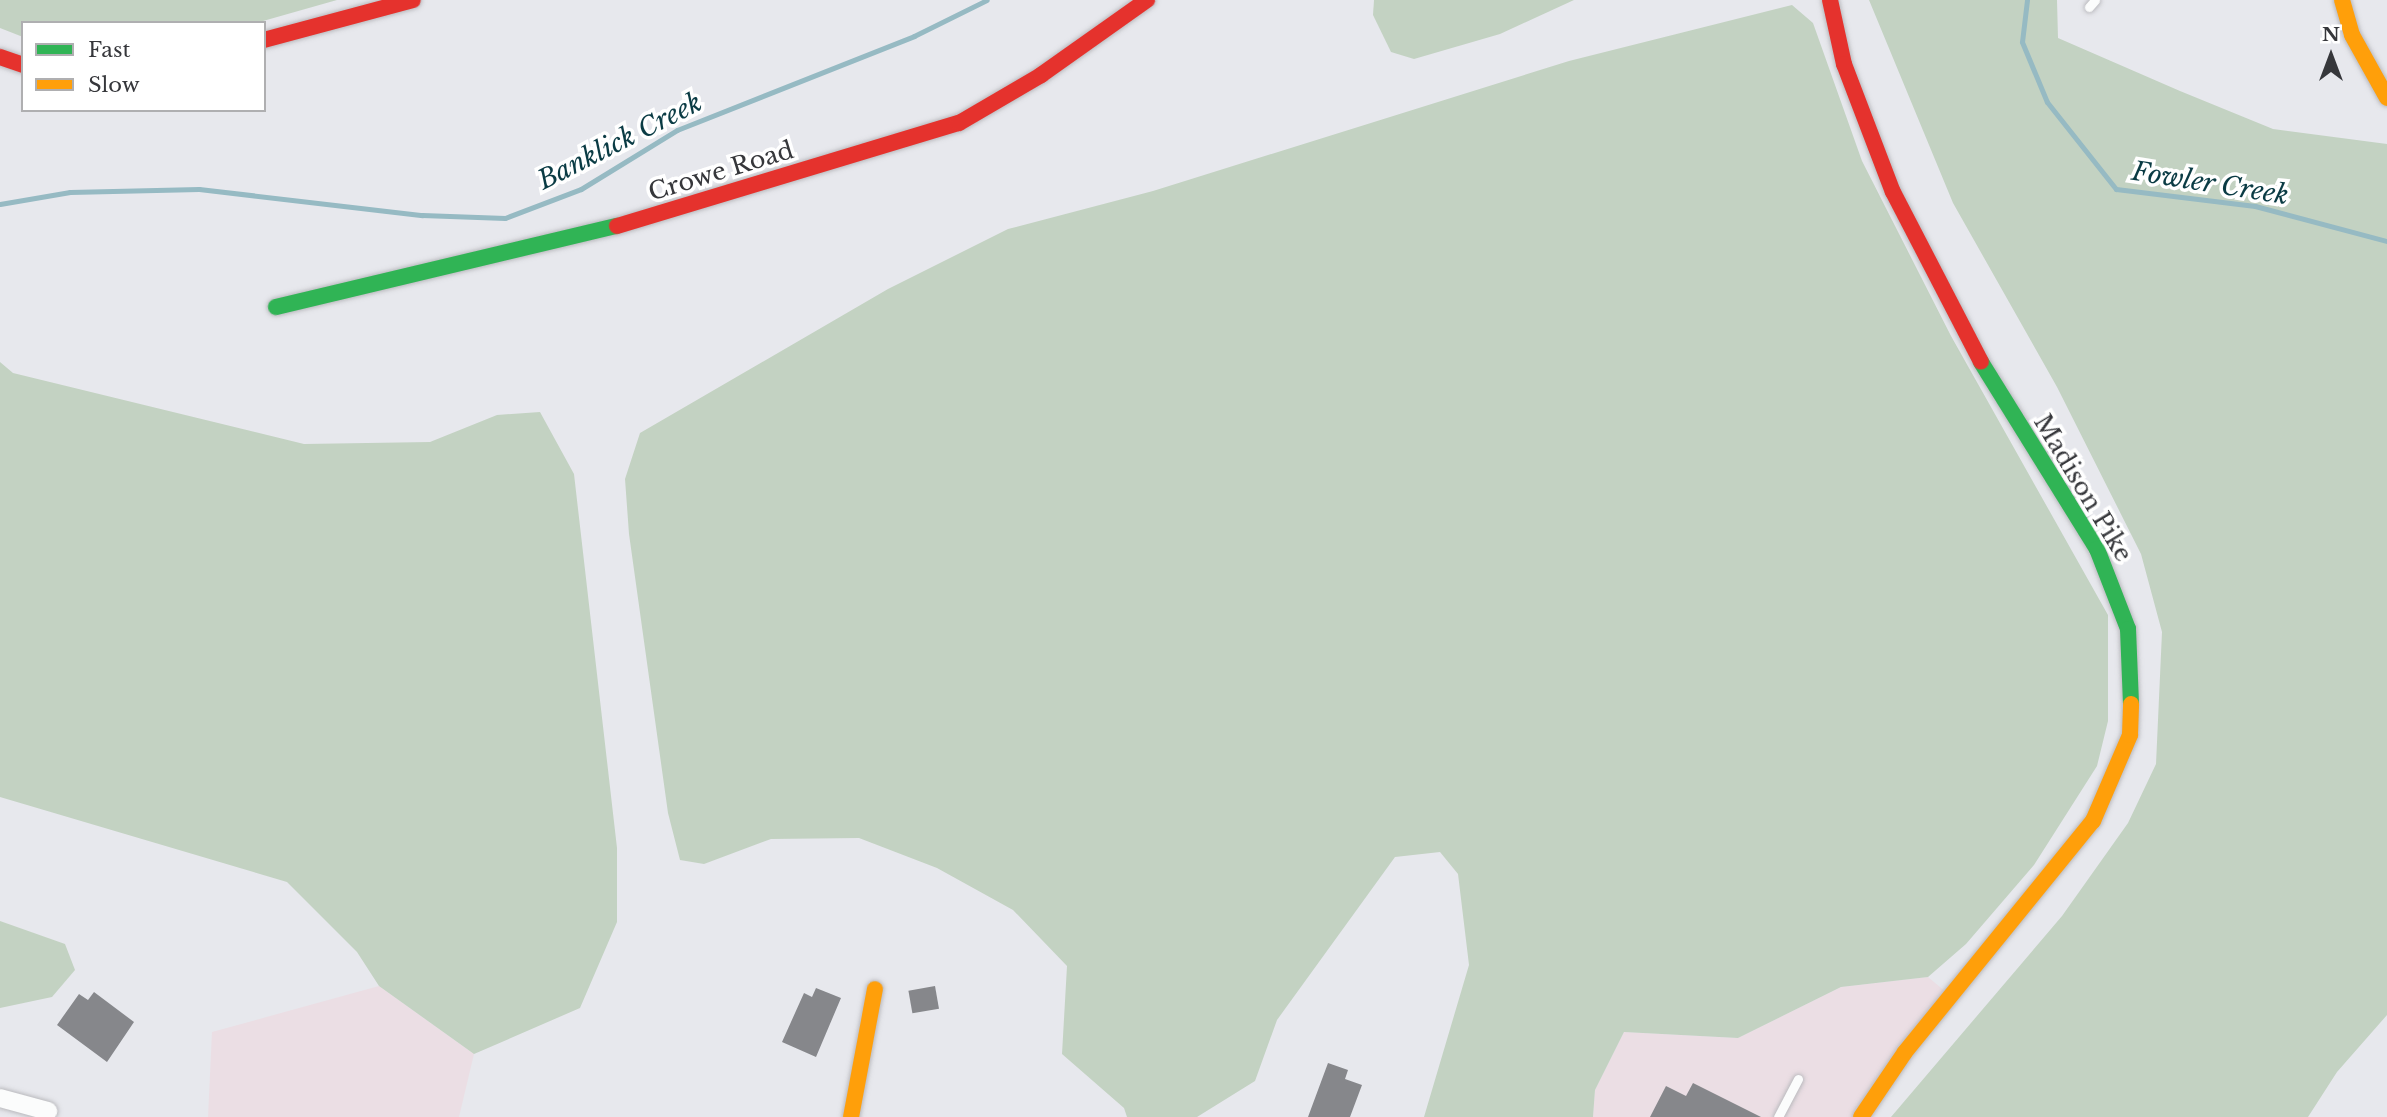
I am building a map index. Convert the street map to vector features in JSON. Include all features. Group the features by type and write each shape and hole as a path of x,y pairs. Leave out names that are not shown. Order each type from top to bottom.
{"street":[{"path":"266,39 413,0"},
{"name":"Crowe Road","path":"276,307 617,226 959,123 1041,75 1147,0"},
{"name":"Madison Pike","path":"1830,0 1844,64 1893,192 1971,345 2097,549 2128,629 2133,670 2130,735 2092,821 1905,1052 1861,1117"},
{"path":"2342,0 2352,35 2387,98"},
{"path":"0,57 21,64"},
{"path":"851,1117 875,989"},
{"path":"0,1098 48,1111"}],"lane":[{"path":"1778,1117 1798,1079"}],"shaded area":[{"path":"1928,977 1952,997 1861,1117 1593,1117 1595,1090 1624,1032 1738,1038 1841,987"},
{"path":"379,986 474,1054 459,1117 208,1117 212,1032"}],"green space":[{"path":"0,0 337,0 263,21 21,21 21,36 0,28"},
{"path":"1374,0 1574,0 1500,34 1414,59 1391,52 1373,15"},
{"path":"1869,0 2057,0 2058,38 2273,129 2387,144 2387,1015 2337,1072 2308,1117 1891,1117 2062,916 2128,823 2156,764 2162,632 2141,554 2057,387 1953,203"},
{"path":"1792,5 1813,23 1862,161 1951,336 2108,615 2108,721 2097,766 2034,865 1966,944 1928,977 1841,987 1738,1038 1624,1032 1595,1090 1593,1117 1424,1117 1469,965 1458,874 1440,852 1395,857 1277,1020 1255,1081 1197,1117 1127,1117 1124,1108 1062,1054 1067,966 1013,910 937,868 859,838 771,839 704,864 680,860 668,813 629,534 625,479 640,433 888,289 1008,229 1153,191 1569,61"},
{"path":"0,362 13,373 304,444 430,442 497,415 540,412 574,474 617,848 617,922 580,1008 474,1054 379,986 357,952 287,882 0,797"},
{"path":"0,921 65,944 75,970 52,997 0,1008"}],"building":[{"path":"935,986 939,1009 912,1013 908,991"},
{"path":"816,988 841,998 816,1057 782,1042 804,993 812,997"},
{"path":"94,992 134,1022 107,1062 57,1025 79,994 88,1000"},
{"path":"1328,1063 1348,1070 1345,1079 1362,1085 1350,1117 1308,1117"},
{"path":"1693,1083 1761,1117 1650,1117 1666,1086 1686,1096"}],"waterway":[{"name":"Banklick Creek","path":"0,204 70,192 199,189 422,215 505,218 581,189 677,130 914,36 987,0"},
{"name":"Fowler Creek","path":"2027,0 2022,42 2047,102 2116,189 2255,206 2387,241"}],"traffic: fast":[{"path":"276,307 617,226"},
{"path":"1981,362 2097,549 2128,629 2131,704"}],"traffic: slow":[{"path":"2342,0 2352,35 2387,98"},
{"path":"1861,1117 1905,1052 2093,821 2130,735 2131,704"},
{"path":"851,1117 875,989"}],"traffic: jam":[{"path":"266,39 413,0"},
{"path":"617,226 959,123 1041,75 1147,0"},
{"path":"1830,0 1844,64 1893,192 1981,362"},
{"path":"0,57 21,64"}]}
